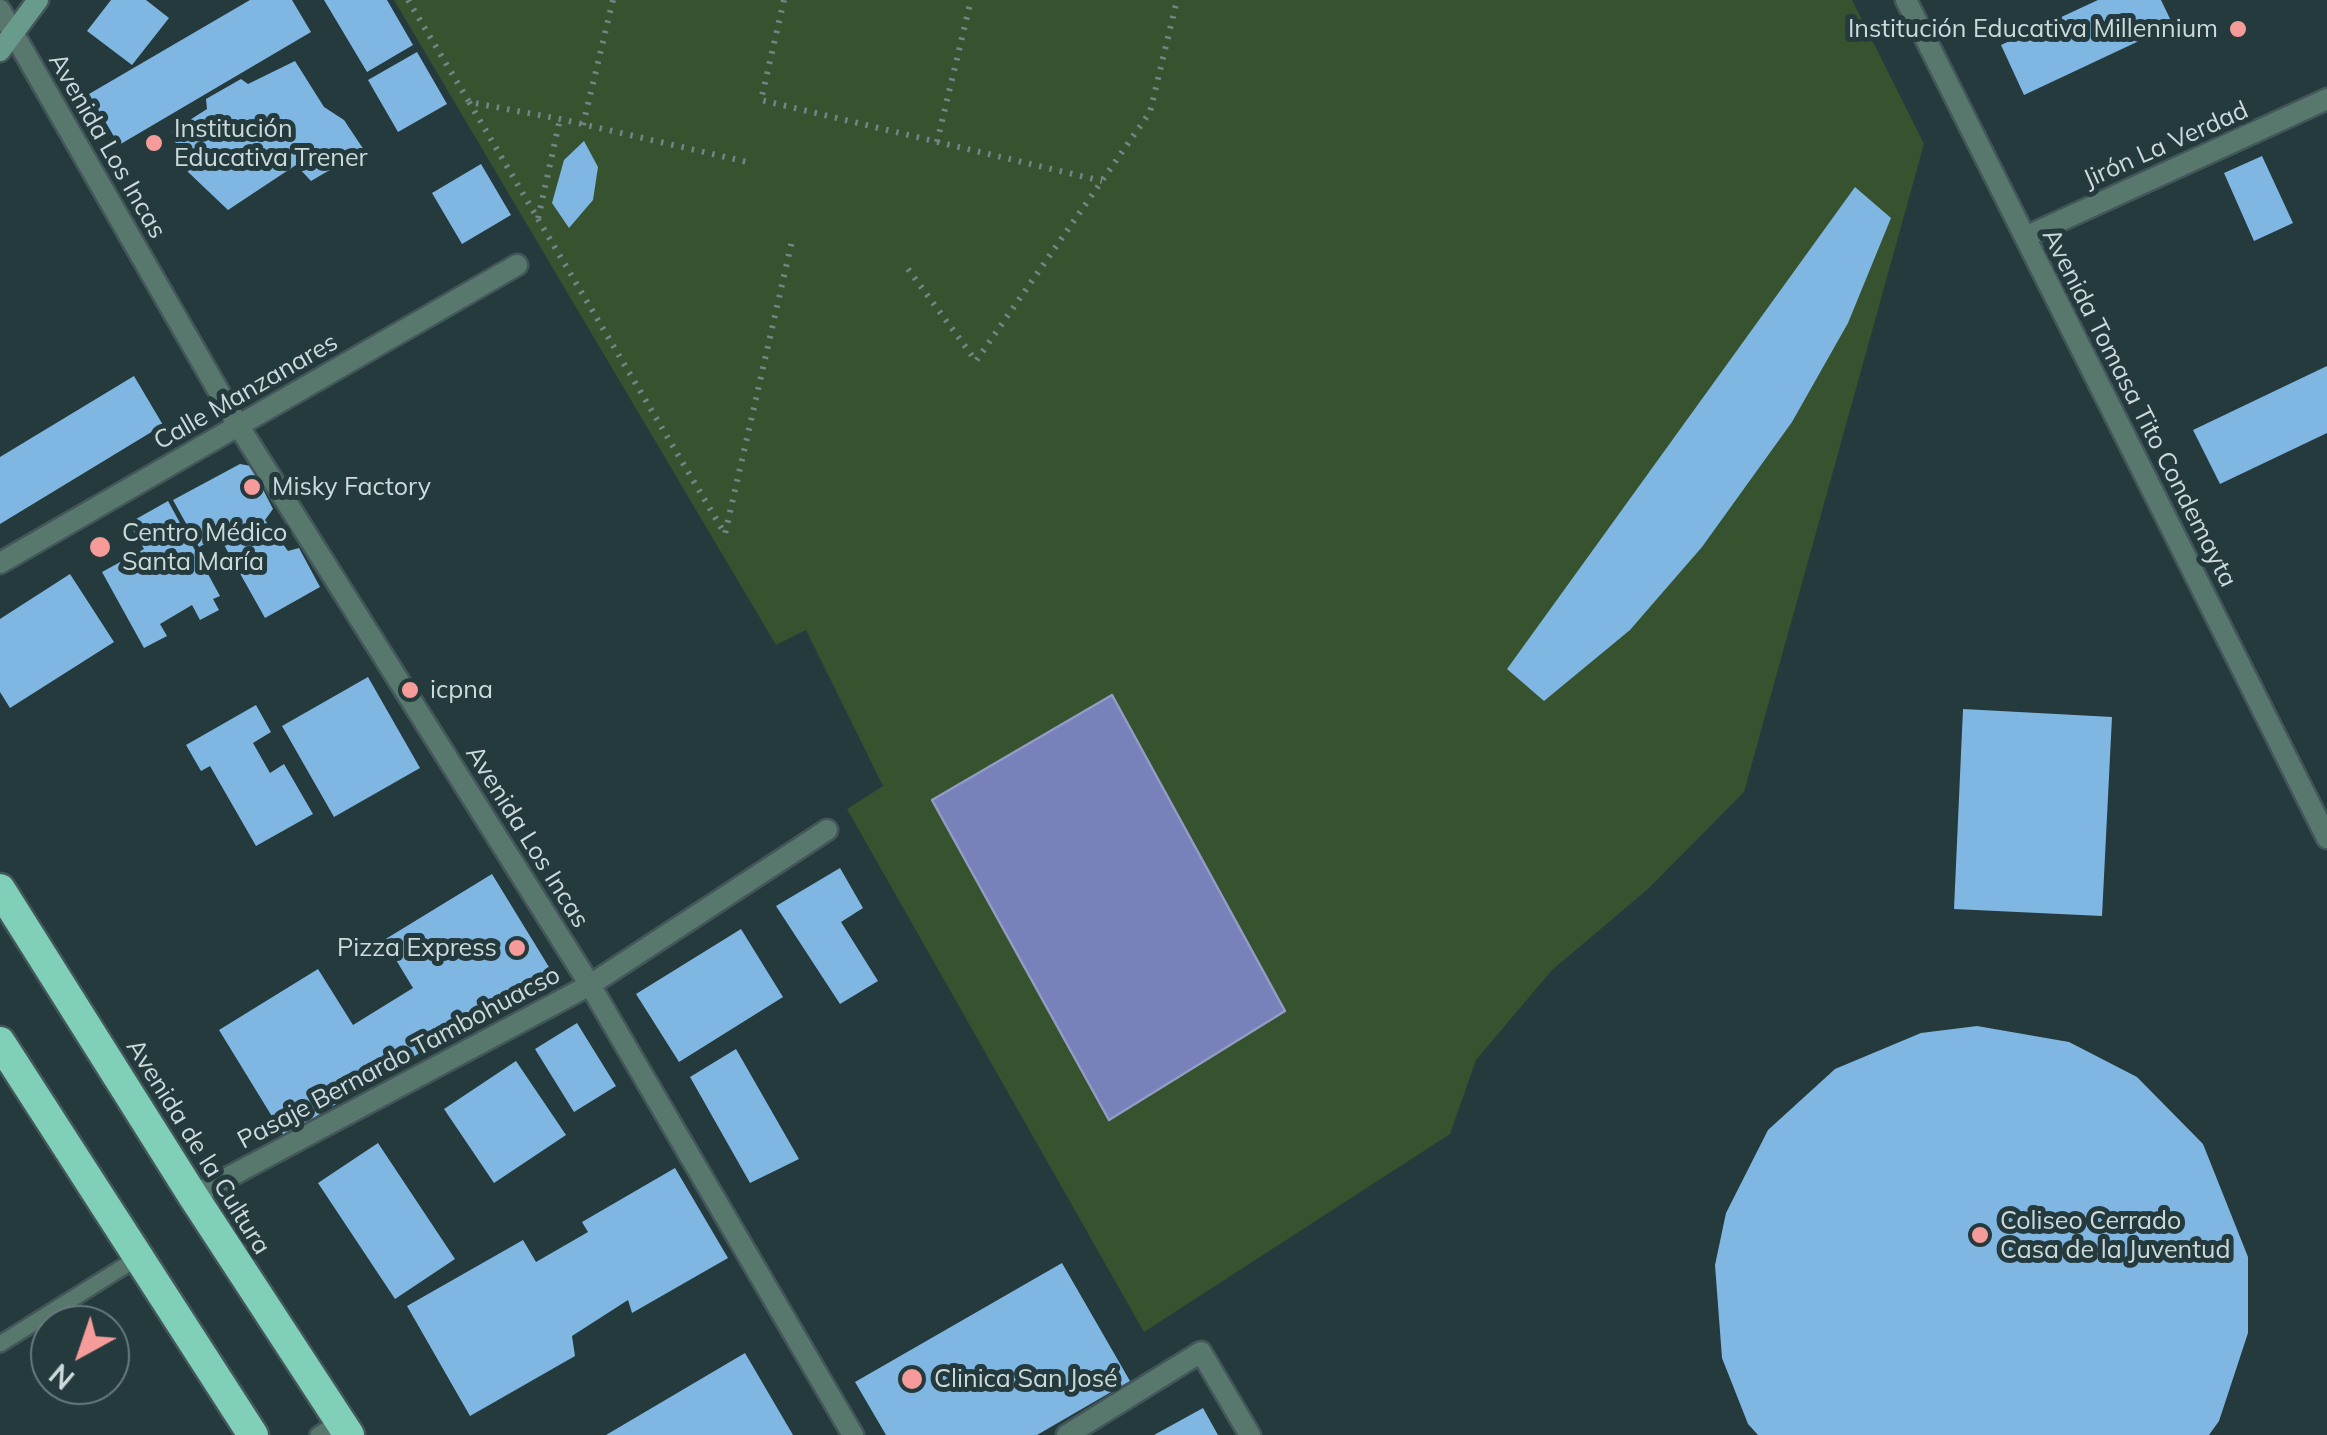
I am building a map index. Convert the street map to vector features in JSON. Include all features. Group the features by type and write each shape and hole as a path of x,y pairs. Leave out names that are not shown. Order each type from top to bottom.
{"highway":[{"name":"Avenida de la Cultura","path":"0,888 336,1430"},
{"path":"0,1042 254,1435"}],"main road":[{"path":"0,51 38,0"}],"street":[{"name":"Avenida Tomasa Tito Condemayta","path":"1906,0 2327,838"},
{"name":"Avenida Los Incas","path":"0,10 238,426 590,984 854,1435"},
{"name":"Jirón La Verdad","path":"2025,237 2327,99"},
{"name":"Calle Manzanares","path":"0,563 516,266"},
{"name":"Pasaje Bernardo Tambohuacso","path":"193,1196 590,984 827,830"},
{"path":"1068,1435 1202,1352 1250,1435"}],"lane":[{"path":"0,1344 138,1257"}],"path":[{"path":"408,0 726,534 792,242"},
{"path":"583,125 613,0"},
{"path":"784,0 761,100 1102,181"},
{"path":"938,142 971,0"},
{"path":"908,269 976,360 1150,112 1177,0"},
{"path":"469,102 746,162"},
{"path":"538,219 560,119"}],"green space":[{"path":"394,0 1852,0 1924,144 1744,792 1648,889 1552,970 1476,1060 1450,1134 1144,1332 847,809 883,786 806,630 776,645"}],"water":[{"path":"1112,695 1285,1011 1109,1120 932,800"}],"building":[{"path":"111,0 146,0 169,18 132,65 87,31"},
{"path":"250,0 292,0 311,32 119,145 89,94"},
{"path":"324,0 387,0 413,45 367,72"},
{"path":"2098,0 2161,0 2173,25 2024,95 2001,45"},
{"path":"417,52 447,104 398,132 368,80"},
{"path":"295,61 324,107 344,120 364,150 311,181 296,165 228,210 188,172 171,132 207,109 206,99 241,79 248,84"},
{"path":"584,141 598,167 593,200 569,228 552,203 564,160"},
{"path":"2262,156 2293,223 2254,241 2224,173"},
{"path":"481,164 511,215 462,244 432,193"},
{"path":"1855,187 1891,218 1848,323 1792,422 1702,547 1630,630 1544,701 1507,669"},
{"path":"2327,366 2327,433 2220,484 2193,430"},
{"path":"134,376 163,425 0,524 0,457"},
{"path":"240,464 251,466 273,509 265,520 288,551 299,548 320,587 265,618 219,536 199,547 173,500"},
{"path":"168,501 220,596 213,599 219,610 200,620 192,605 160,624 167,636 144,648 102,572 144,549 129,523"},
{"path":"70,574 114,642 10,708 0,692 0,619"},
{"path":"368,677 420,768 334,817 282,726"},
{"path":"256,705 271,732 253,743 270,773 284,764 313,814 256,846 210,766 201,771 186,745"},
{"path":"1963,709 2112,717 2102,916 1954,909"},
{"path":"840,868 863,908 841,922 878,981 840,1004 776,906"},
{"path":"492,874 552,972 284,1136 219,1030 318,969 353,1025 413,988 384,940"},
{"path":"741,929 783,997 679,1062 636,994"},
{"path":"577,1023 616,1086 574,1112 535,1049"},
{"name":"Coliseo Cerrado Casa de la Juventud","path":"1977,1026 2069,1042 2137,1077 2203,1144 2248,1257 2248,1333 2219,1421 2209,1435 1758,1435 1748,1424 1722,1358 1715,1265 1726,1213 1768,1130 1835,1069 1921,1033"},
{"path":"736,1049 799,1159 750,1183 690,1077"},
{"path":"516,1061 566,1135 494,1183 444,1109"},
{"path":"378,1143 455,1259 395,1299 318,1183"},
{"path":"675,1168 728,1258 632,1313 628,1300 572,1336 575,1356 470,1416 407,1306 523,1240 536,1262 588,1232 582,1222"},
{"path":"1062,1263 1130,1381 1037,1435 886,1435 855,1382"},
{"path":"745,1353 793,1435 606,1435"},
{"path":"1203,1408 1218,1435 1154,1435"}],"place":[{"name":"Institución Educativa Millennium","path":"2238,29"},
{"name":"Institución Educativa Trener","path":"154,143"},
{"name":"Misky Factory","path":"252,487"},
{"name":"Centro Médico Santa María","path":"100,547"},
{"name":"icpna","path":"410,690"},
{"name":"Pizza Express","path":"517,948"},
{"name":"Coliseo Cerrado Casa de la Juventud","path":"1980,1235"},
{"name":"Clinica San José","path":"912,1379"}]}
